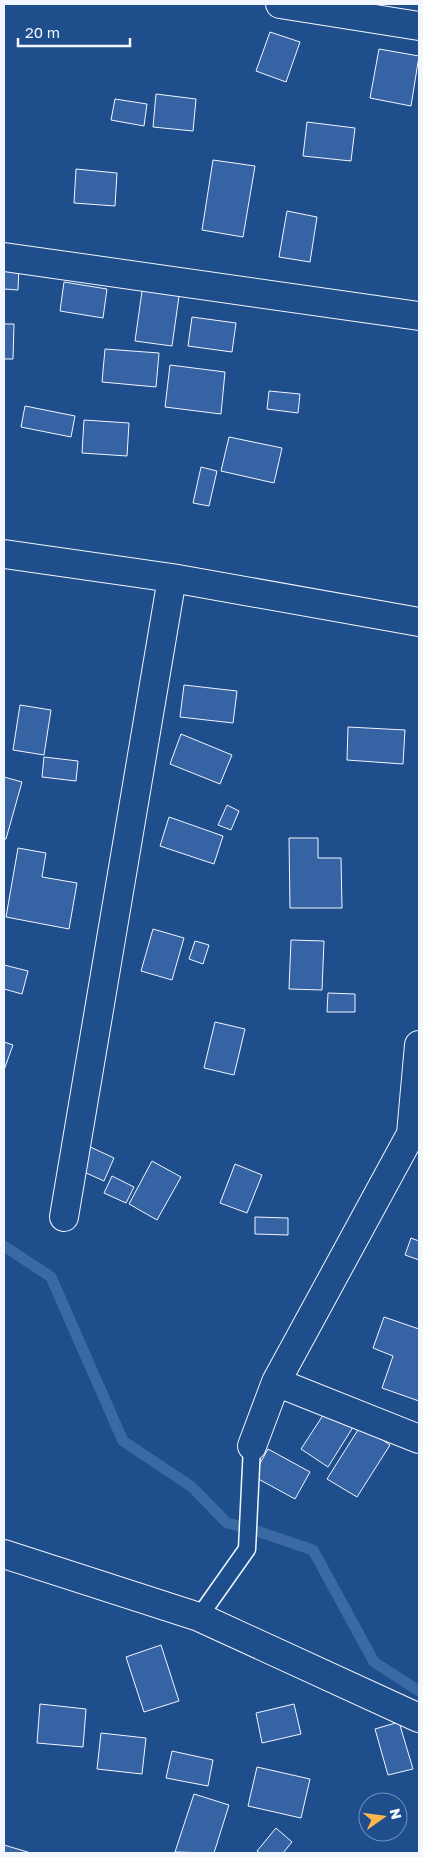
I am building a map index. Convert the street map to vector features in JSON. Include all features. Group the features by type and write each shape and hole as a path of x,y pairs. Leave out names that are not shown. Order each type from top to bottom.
{"street":[{"path":"280,4 419,26"},
{"path":"4,257 419,316"},
{"path":"4,554 172,578 419,622"},
{"path":"64,1217 172,578"},
{"path":"252,1446 276,1382 415,1136 419,1045"},
{"path":"276,1382 419,1439"},
{"path":"4,1554 199,1617 419,1718"}],"lane":[{"path":"199,1617 247,1549 252,1446"}],"building":[{"path":"270,32 300,42 286,82 256,71"},
{"path":"379,49 419,56 411,106 370,98"},
{"path":"156,94 196,99 193,131 153,127"},
{"path":"115,99 147,104 144,126 111,120"},
{"path":"307,122 355,128 351,161 303,156"},
{"path":"213,160 255,166 243,237 202,230"},
{"path":"76,169 117,173 115,206 74,203"},
{"path":"287,211 317,217 310,262 279,257"},
{"path":"4,265 19,266 18,290 4,289"},
{"path":"64,282 107,289 103,318 60,311"},
{"path":"143,284 180,289 172,346 135,341"},
{"path":"192,317 236,323 232,352 188,346"},
{"path":"4,324 14,324 13,359 4,359"},
{"path":"105,349 159,353 156,387 102,382"},
{"path":"170,365 225,372 221,414 165,407"},
{"path":"269,391 300,394 298,413 267,409"},
{"path":"25,406 75,416 71,437 21,427"},
{"path":"84,420 129,423 127,456 82,453"},
{"path":"229,437 282,448 274,483 221,471"},
{"path":"201,467 217,471 209,506 193,503"},
{"path":"184,685 237,691 233,723 180,717"},
{"path":"20,705 51,710 44,755 13,750"},
{"path":"348,727 405,730 403,764 347,760"},
{"path":"181,734 232,755 220,784 170,764"},
{"path":"44,757 78,761 76,781 42,777"},
{"path":"4,777 22,782 6,839 4,839"},
{"path":"227,805 239,811 231,830 218,825"},
{"path":"169,817 223,836 214,864 160,846"},
{"path":"289,838 318,838 318,858 341,858 342,908 290,908"},
{"path":"18,848 46,853 42,877 77,883 69,929 6,917"},
{"path":"153,929 184,938 172,980 141,971"},
{"path":"291,940 324,941 322,990 289,989"},
{"path":"195,941 209,945 203,964 189,959"},
{"path":"4,965 28,971 22,994 4,989"},
{"path":"328,993 355,994 355,1012 327,1012"},
{"path":"215,1022 245,1029 234,1075 204,1068"},
{"path":"4,1042 13,1045 4,1070"},
{"path":"86,1145 114,1158 104,1181 75,1168"},
{"path":"152,1161 181,1177 157,1220 129,1204"},
{"path":"235,1164 262,1175 247,1213 220,1203"},
{"path":"112,1176 134,1187 126,1203 104,1193"},
{"path":"255,1217 288,1218 288,1235 255,1234"},
{"path":"411,1238 419,1241 419,1260 405,1255"},
{"path":"384,1317 419,1329 419,1401 382,1388 393,1356 373,1348"},
{"path":"329,1406 355,1424 328,1467 301,1449"},
{"path":"361,1425 390,1445 357,1497 327,1479"},
{"path":"268,1449 310,1472 295,1499 253,1476"},
{"path":"161,1645 179,1701 144,1712 126,1657"},
{"path":"40,1704 86,1709 83,1747 37,1743"},
{"path":"294,1704 301,1734 262,1743 256,1713"},
{"path":"399,1722 413,1769 388,1775 375,1729"},
{"path":"101,1733 146,1738 142,1774 97,1769"},
{"path":"172,1751 213,1760 208,1786 166,1778"},
{"path":"257,1767 310,1779 301,1818 248,1806"},
{"path":"194,1794 229,1805 214,1853 175,1852"},
{"path":"276,1828 292,1842 283,1853 260,1853 257,1851"},
{"path":"4,1845 31,1853 4,1853"}],"waterway":[{"path":"4,1246 51,1277 123,1441 192,1487 227,1523 248,1528 313,1550 374,1662 419,1691"}]}
